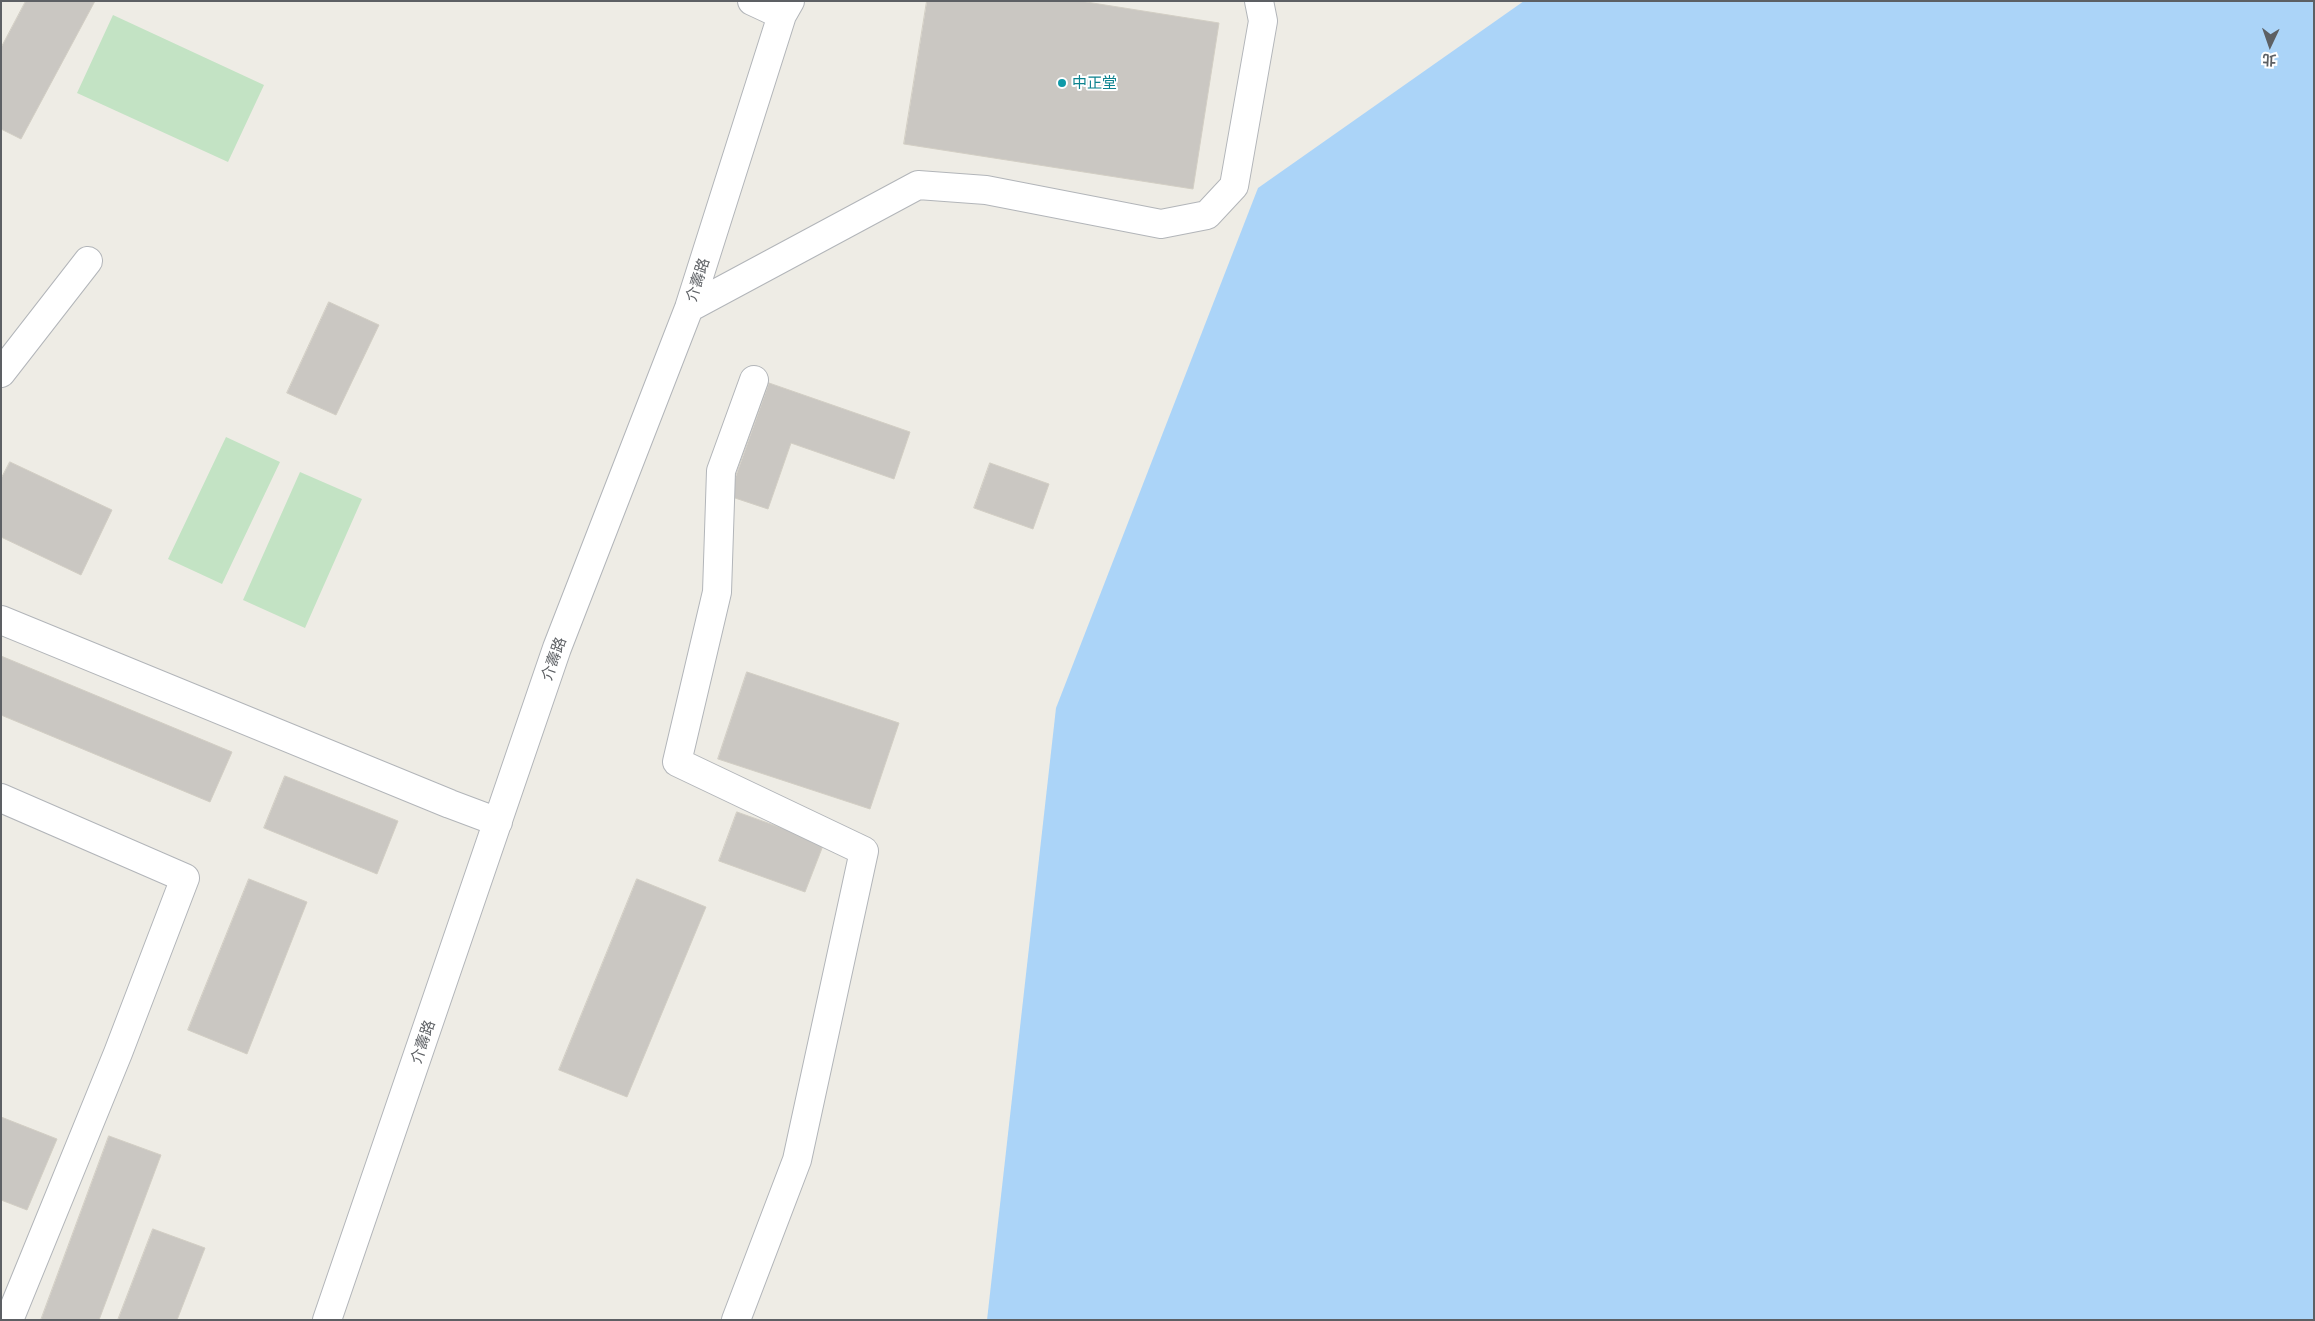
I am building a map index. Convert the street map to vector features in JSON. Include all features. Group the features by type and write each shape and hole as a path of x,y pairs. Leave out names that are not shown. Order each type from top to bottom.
{"street":[{"path":"752,1 786,8"},
{"path":"689,308 918,185 986,190 1161,224 1207,215 1234,186 1263,21 1259,1"},
{"name":"介壽路","path":"327,1320 557,648 689,308 786,8"},
{"path":"1,373 88,261"},
{"path":"736,1320 797,1160 864,851 677,762 717,592 721,471 754,380"},
{"path":"1,620 498,822"},
{"path":"1,798 185,878 118,1053 9,1320"}],"green space":[{"path":"113,15 264,85 228,162 77,93"},
{"path":"226,437 280,462 222,584 168,559"},
{"path":"300,472 362,499 305,628 243,600"}],"water":[{"path":"1524,1 2314,1 2314,1320 987,1320 1056,708 1258,188"}],"building":[{"path":"26,1 95,1 21,139 1,129 1,48"},
{"name":"中正堂","path":"927,1 1080,1 1219,23 1193,189 904,144"},
{"path":"329,302 379,325 336,415 287,393"},
{"path":"769,383 910,432 894,479 791,443 768,509 729,496"},
{"path":"10,462 112,510 81,575 1,537 1,479"},
{"path":"990,463 1049,484 1033,529 974,508"},
{"path":"1,656 232,752 210,802 1,715"},
{"path":"747,672 899,723 870,809 718,759"},
{"path":"285,776 398,821 377,874 264,828"},
{"path":"737,812 824,843 805,892 719,861"},
{"path":"249,879 307,902 247,1054 188,1030"},
{"path":"637,879 706,907 627,1097 559,1070"},
{"path":"1,1117 57,1139 27,1210 1,1200"},
{"path":"109,1136 161,1155 99,1320 41,1320"},
{"path":"153,1229 205,1248 177,1320 118,1320"}],"place":[{"name":"中正堂","path":"1062,83"}]}
